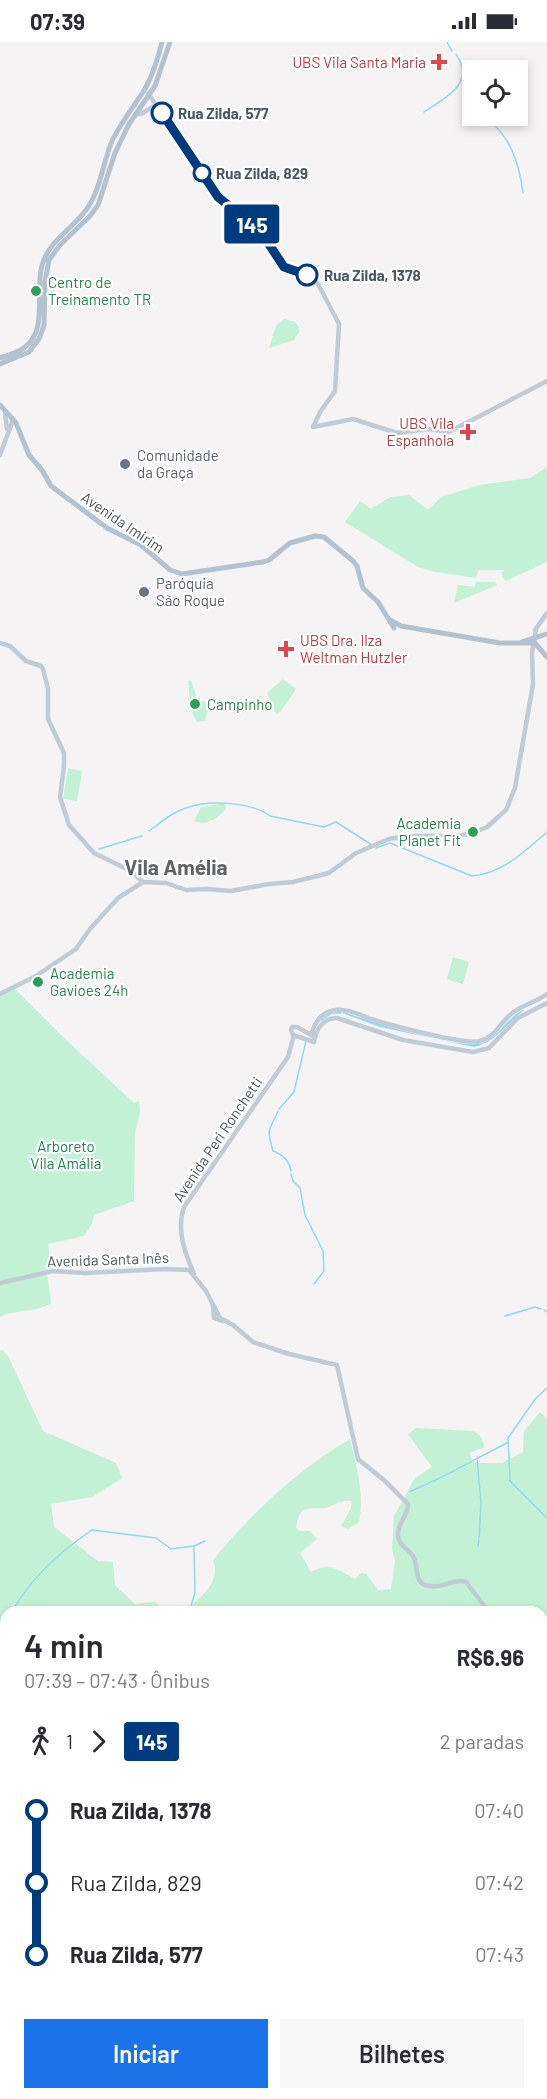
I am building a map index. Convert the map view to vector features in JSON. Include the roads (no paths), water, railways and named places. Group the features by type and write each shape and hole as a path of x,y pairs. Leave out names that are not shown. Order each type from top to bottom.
{"main road":[{"path":"136,114 132,110 160,64 162,42"},
{"path":"42,283 53,254 98,205 114,156 131,121 150,96 170,42"},
{"path":"145,88 218,197 261,232 284,267 310,276 321,287 340,330 335,391 313,426 354,418 397,432 430,428 445,432 462,426 547,381"},
{"path":"0,364 28,352 37,344 43,330 42,266 49,249 91,203 106,156 125,116 135,104"},
{"path":"136,114 141,114 156,105"},
{"path":"125,116 129,116 131,121"},
{"path":"16,358 36,334 42,310"},
{"path":"0,358 24,348"},
{"name":"Avenida Imirim","path":"0,406 13,422"},
{"name":"Avenida Imirim","path":"0,406 13,422 27,452 42,470 51,486 107,528 147,550 173,572 182,574 262,562 269,560 290,543 320,536 329,540 353,561 363,588 378,602 389,620"},
{"path":"5,414 8,431"},
{"path":"0,455 13,422"},
{"path":"0,994 36,976 76,949 90,929 112,905 143,882 166,883 186,890 231,891 293,882 329,873 351,857 389,839 407,836 455,836 470,834 487,827 506,810 515,788 533,683 536,630 547,613"},
{"path":"389,620 394,628"},
{"path":"389,620 399,625 423,630 500,643 536,641"},
{"path":"536,641 547,657"},
{"path":"0,643 26,661 41,666 43,669 48,689 48,719 64,753 60,797 69,825 86,847 97,856 125,867 143,882"},
{"path":"313,1038 314,1026 321,1016 333,1010 345,1010 392,1025 476,1042 490,1036 512,1014 547,994"},
{"path":"333,1018 403,1040 473,1052 492,1046 518,1018 546,1004 542,998"},
{"path":"532,1003 532,1010"},
{"path":"313,1038 324,1022 337,1014 333,1010"},
{"path":"342,1019 340,1013 345,1010"},
{"path":"302,1029 314,1026"},
{"path":"302,1029 313,1038"},
{"name":"Avenida Peri Ronchetti","path":"189,1271 179,1225 184,1208 288,1057 295,1035 302,1029"},
{"path":"295,1035 313,1038"},
{"name":"Avenida Santa Inês","path":"0,1282 53,1271 85,1273 165,1269 189,1271"},
{"path":"189,1271 206,1291 213,1304 216,1319 233,1325 257,1344 337,1365 358,1459 409,1505 399,1526 398,1538 413,1558 418,1578 430,1587 455,1581 466,1582 484,1606"}],"water":[{"path":"525,1009 495,1037 481,1045 474,1047 380,1027 342,1013 438,1039 474,1044 491,1039 514,1016"}],"waterway":[{"path":"447,42 452,51"},
{"path":"424,112 449,95 460,82 461,65 456,54"},
{"path":"495,126 512,150 519,170 523,193"},
{"path":"149,831 183,809 208,803 219,803 242,805 270,816 324,827 336,822 372,845"},
{"path":"376,848 390,843 472,876 503,866 522,854 547,832"},
{"path":"99,849 142,836"},
{"path":"321,1020 332,1013 341,1013"},
{"path":"279,1109 294,1092 306,1041"},
{"path":"278,1111 270,1130 270,1138 273,1151 285,1158 291,1171"},
{"path":"291,1174 293,1181 300,1188 305,1215 323,1251 324,1271 314,1284"},
{"path":"505,1316 535,1307 541,1309"},
{"path":"547,1388 536,1398 508,1438 510,1481 547,1518"},
{"path":"411,1491 507,1443"},
{"path":"477,1458 481,1503 479,1538"},
{"path":"16,1606 47,1566 92,1530 156,1538 171,1549 194,1546 205,1541"},
{"path":"478,1546 479,1540"},
{"path":"191,1606 195,1593 194,1546"}],"place":[{"name":"UBS Vila Santa Maria","path":"439,62"},
{"name":"Rua Zilda, 577","path":"162,113"},
{"name":"Rua Zilda, 829","path":"202,173"},
{"name":"Rua Zilda, 1378","path":"307,275"},
{"name":"Centro de Treinamento TR","path":"36,291"},
{"name":"UBS Vila Espanhola","path":"468,432"},
{"name":"Comunidade da Graça","path":"125,464"},
{"name":"Paróquia São Roque","path":"144,592"},
{"name":"UBS Dra. Ilza Weltman Hutzler","path":"286,649"},
{"name":"Campinho","path":"195,704"},
{"name":"Academia Planet Fit","path":"473,832"},
{"name":"Academia Gavioes 24h","path":"38,982"}],"district":[{"name":"Vila Amélia","path":"176,866"}],"park label":[{"name":"Arboreto Vila Amália","path":"66,1154"}]}
